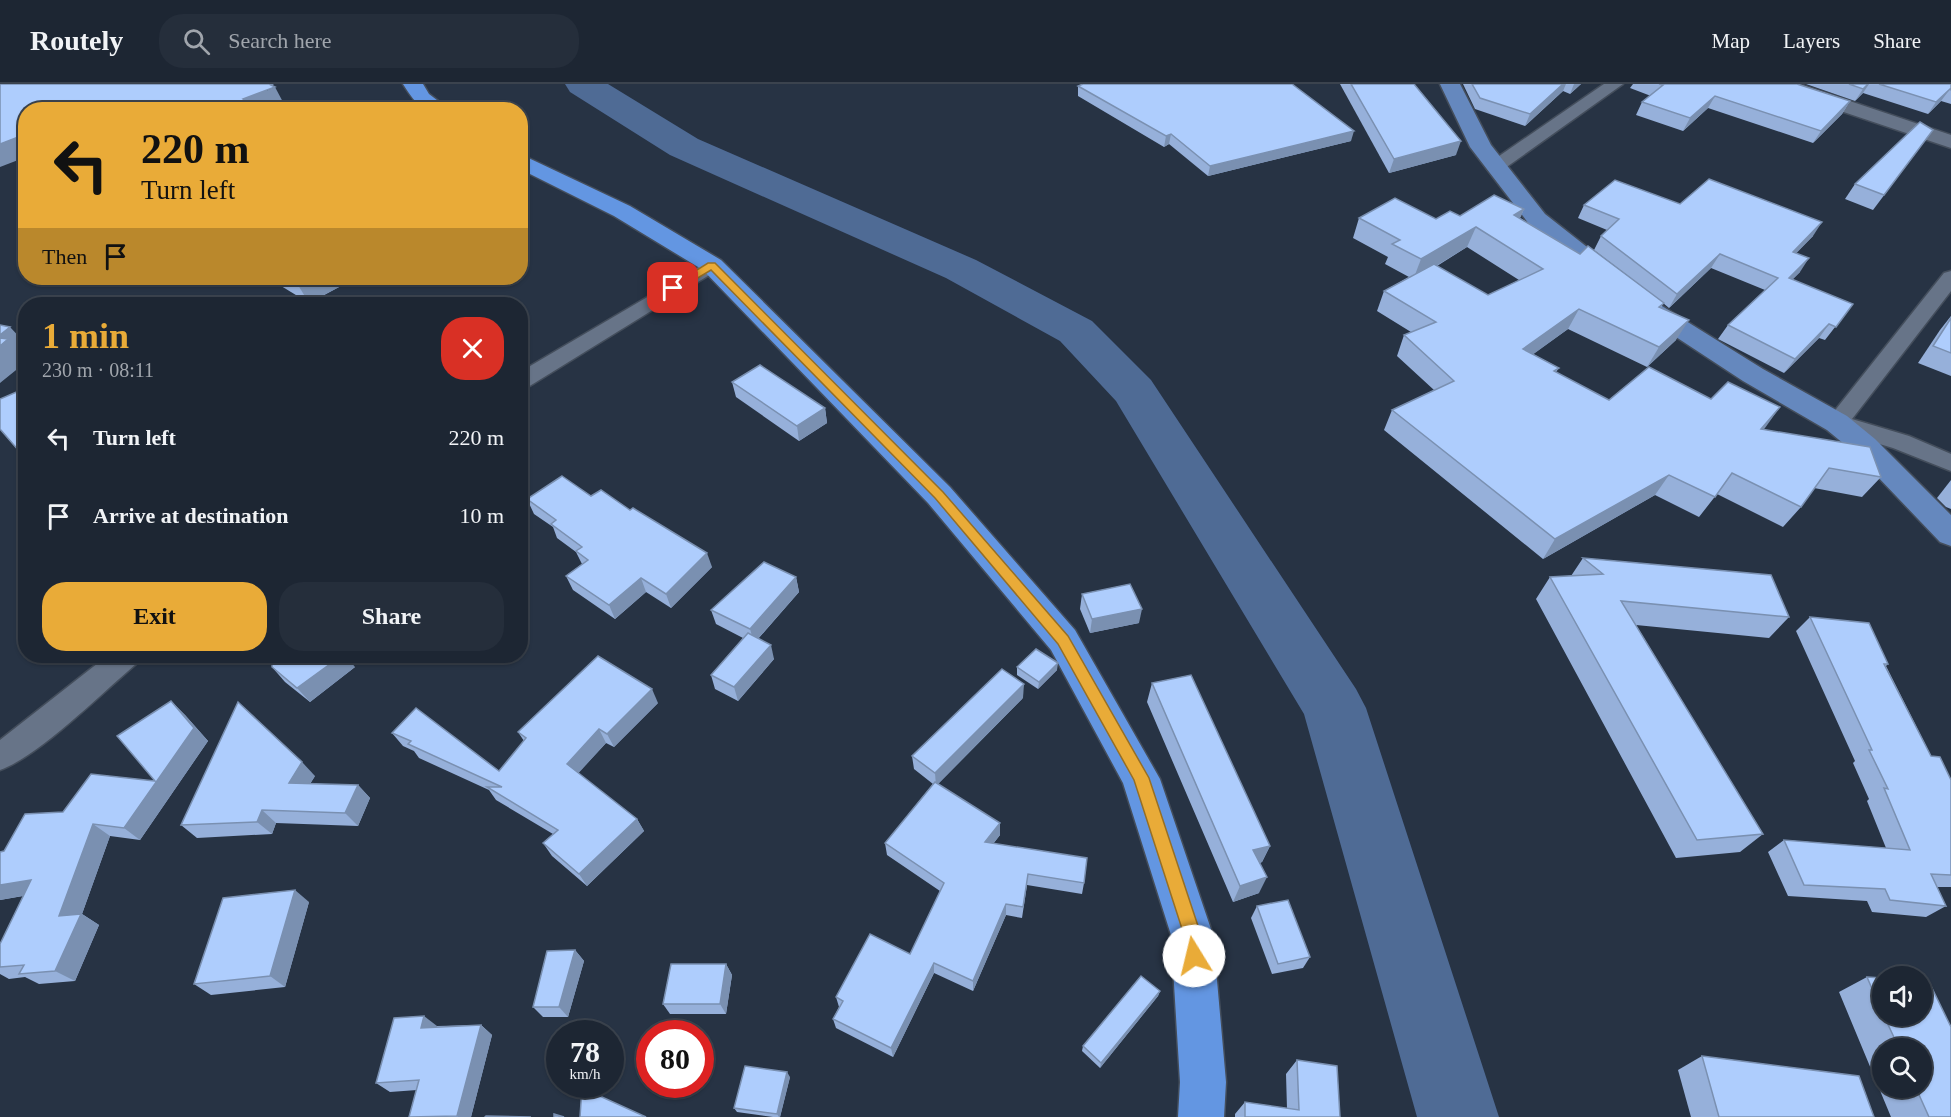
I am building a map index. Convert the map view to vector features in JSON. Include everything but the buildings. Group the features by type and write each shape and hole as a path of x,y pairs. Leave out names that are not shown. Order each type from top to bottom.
{"highway":[{"path":"413,84 422,98 428,102"},
{"path":"528,164 622,211 711,265 939,495 1068,650 1141,778 1192,935 1203,1082 1202,1117"}],"main road":[{"path":"1450,84 1481,147 1537,219 1653,311 1753,375 1837,423 1865,446 1951,534"}],"street":[{"path":"1495,167 1615,84"},
{"path":"1779,84 1951,142"},
{"path":"1798,84 1951,133"},
{"path":"528,377 711,265"},
{"path":"1951,278 1837,423 1901,442 1951,463"},
{"path":"0,757 31,735 118,663"}],"waterway":[{"path":"583,84 684,147 961,269 1076,331 1134,391 1334,708 1458,1117"}],"route":[{"path":"673,288 711,265 939,495 1063,640 1141,778 1192,935 1194,956"}]}
